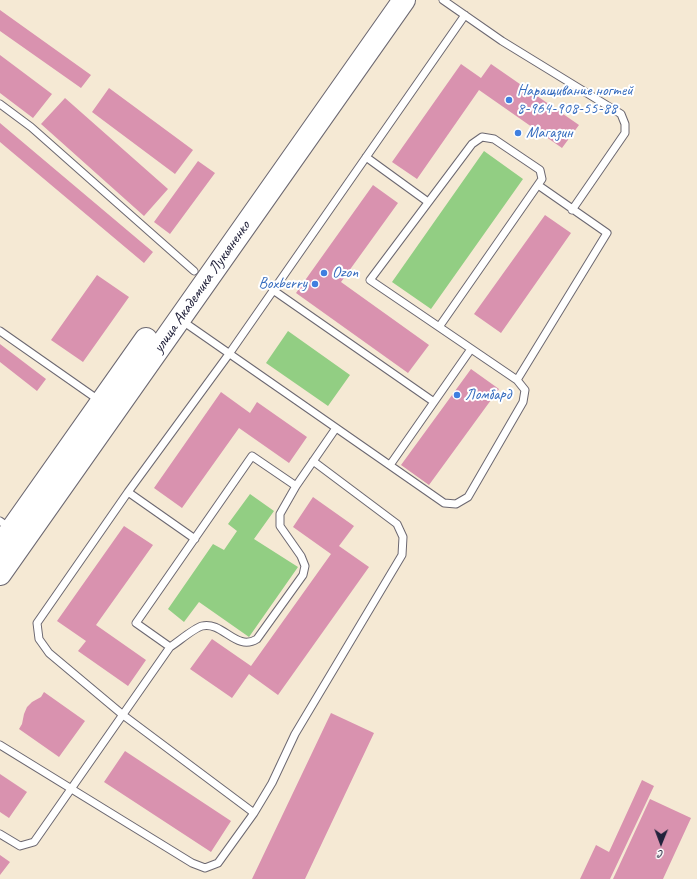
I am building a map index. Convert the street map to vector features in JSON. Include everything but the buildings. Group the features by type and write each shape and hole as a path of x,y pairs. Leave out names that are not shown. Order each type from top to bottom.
{"highway":[{"name":"улица Академика Лукьяненко","path":"4,532 102,402 386,0"},
{"name":"улица Академика Лукьяненко","path":"0,574 404,0"}],"lane":[{"path":"443,0 502,41 621,114 625,124 625,133 572,210"},
{"path":"254,813 123,715 49,653 39,639 37,622 128,492 229,354 465,15"},
{"path":"0,104 31,127 194,271"},
{"path":"179,319 444,503 456,504 468,496 523,402 525,390 517,380 471,349 370,280 472,144 482,138 494,139 540,170 542,180 439,327"},
{"path":"366,158 428,202"},
{"path":"517,380 607,233 538,185"},
{"path":"273,290 434,402"},
{"path":"0,331 102,402"},
{"path":"390,465 471,349"},
{"path":"0,834 20,846 34,842 170,647 201,626 210,626 218,629 242,643 251,643 257,639 303,575 305,566 301,556 280,526 280,514 296,486 336,428"},
{"path":"170,647 136,623 252,456 296,486"},
{"path":"0,745 70,790 192,863 205,868 218,864 254,813 272,783 295,734 402,554 403,537 398,524 313,461"},
{"path":"128,492 195,539"}],"green space":[{"path":"484,151 523,179 431,309 392,282"},
{"path":"288,331 350,375 328,406 266,363"},
{"path":"250,494 274,511 254,539 298,567 249,637 199,602 184,622 168,609 213,544 224,550 237,531 228,524"}],"place":[{"name":"Наращивание ногтей 8-964-908-55-88","path":"509,100"},
{"name":"Магазин","path":"518,133"},
{"name":"Ozon","path":"324,273"},
{"name":"Boxberry","path":"315,284"},
{"name":"Ломбард","path":"457,395"}]}
